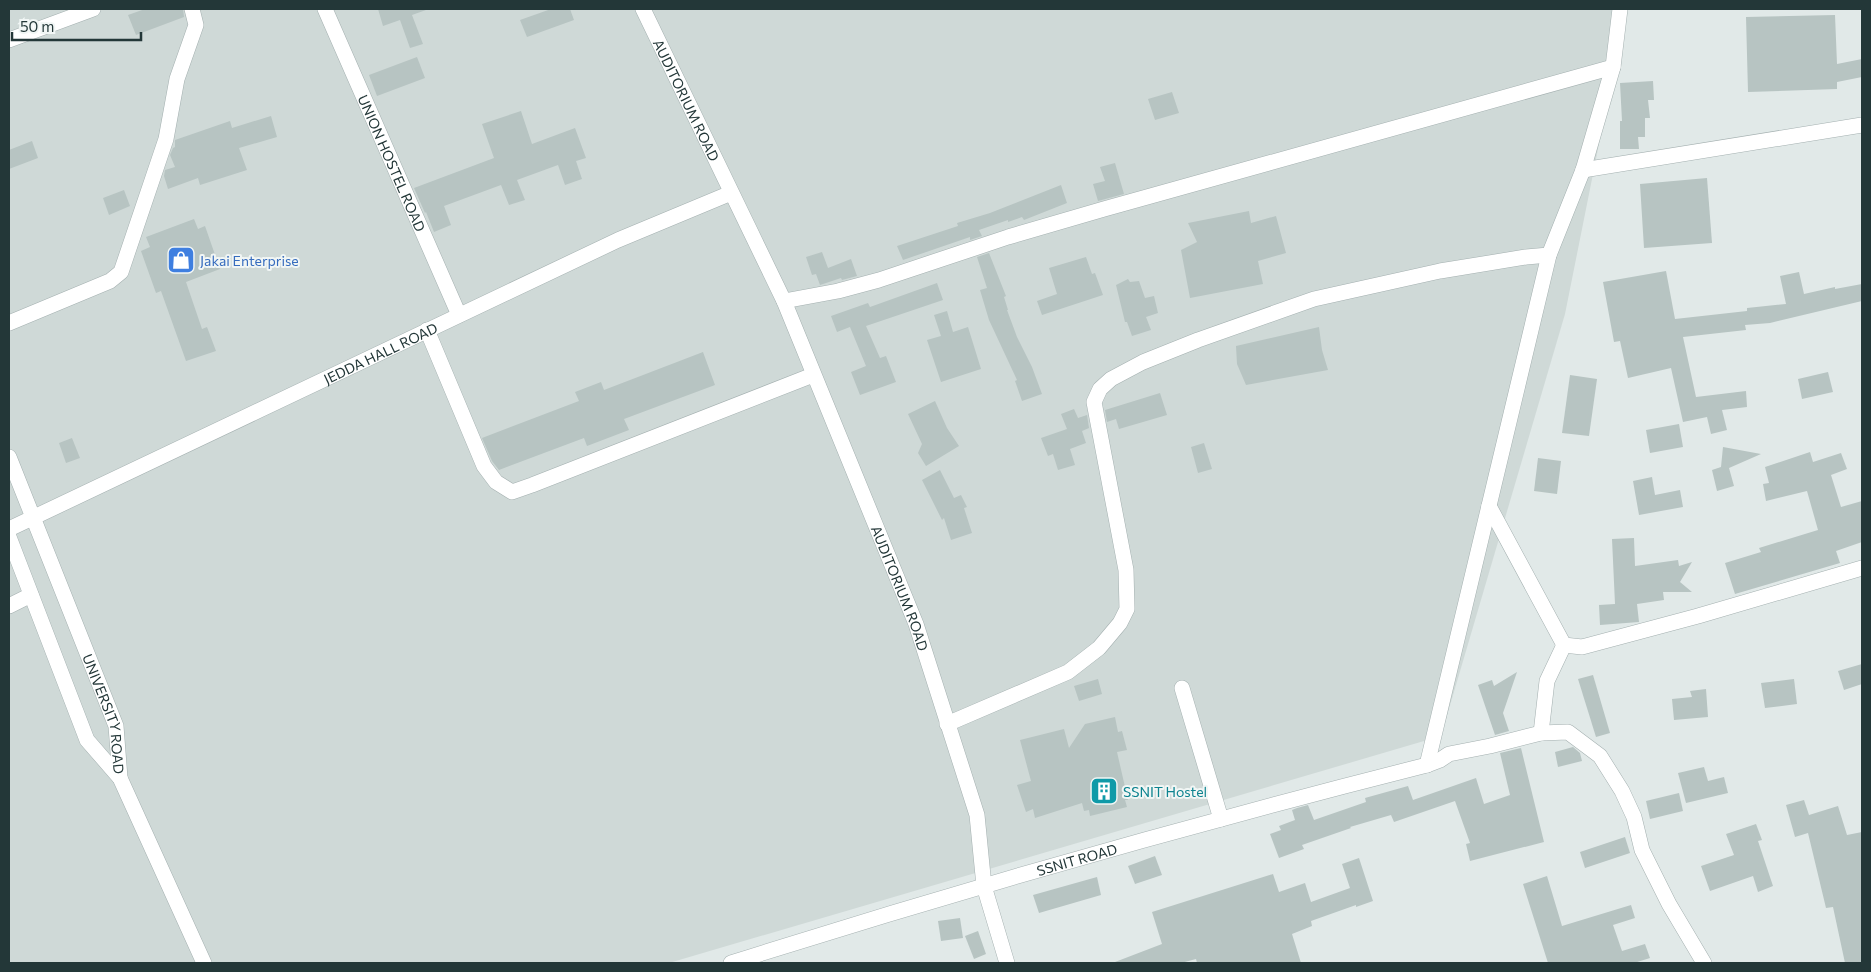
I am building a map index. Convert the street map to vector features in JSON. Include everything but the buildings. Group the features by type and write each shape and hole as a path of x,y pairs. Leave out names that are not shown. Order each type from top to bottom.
{"street":[{"path":"9,40 93,9"},
{"path":"9,323 110,281 121,272 166,140 177,79 196,25 192,9"},
{"name":"UNION HOSTEL ROAD","path":"325,9 459,315"},
{"name":"AUDITORIUM ROAD","path":"643,9 784,301 916,624 977,815 984,886 1007,963"},
{"path":"1427,765 1549,255 1583,170 1613,66 1620,9"},
{"path":"784,301 838,291 878,280 1008,237 1613,66"},
{"path":"1583,170 1862,125"},
{"name":"JEDDA HALL ROAD","path":"9,529 618,240 731,193"},
{"path":"947,724 1068,672 1098,648 1120,623 1127,609 1126,570 1094,402 1100,389 1111,379 1143,362 1198,340 1314,299 1440,271 1549,255"},
{"path":"427,330 484,466 496,482 512,492 532,486 813,375"},
{"name":"UNIVERSITY ROAD","path":"9,457 116,726 120,778"},
{"path":"1489,506 1564,644"},
{"name":"UNIVERSITY ROAD","path":"9,537 87,740 120,778"},
{"path":"1564,644 1582,647 1698,616 1862,568"},
{"path":"9,606 31,594"},
{"path":"1541,732 1547,680 1564,644"},
{"path":"1182,688 1221,819"},
{"name":"SSNIT ROAD","path":"731,963 984,886 1221,819 1427,765 1449,754 1490,746 1541,732 1568,732 1600,756 1622,791 1634,818 1642,850 1669,904 1704,963"},
{"path":"120,778 204,963"}],"shaded area":[{"path":"9,9 1626,9 1565,314 1441,736 669,963 9,963"}],"place":[{"name":"Jakai Enterprise","path":"181,260"},
{"name":"SSNIT Hostel","path":"1104,791"}]}
